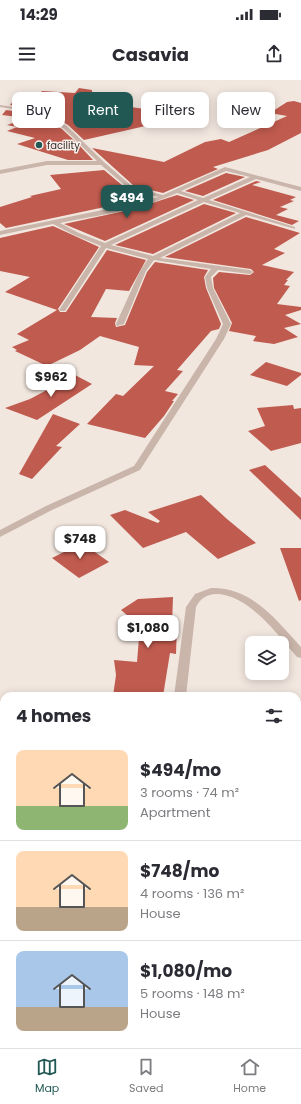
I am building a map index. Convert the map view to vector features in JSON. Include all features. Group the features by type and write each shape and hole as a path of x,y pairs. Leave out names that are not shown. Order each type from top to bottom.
{"street":[{"path":"0,106 39,112 65,127 102,163 132,188 164,197"},
{"path":"0,172 47,163 102,163"},
{"path":"0,233 133,206 164,197 225,169 301,189"},
{"path":"63,310 104,246 256,177"},
{"path":"292,187 301,183"},
{"path":"175,191 293,228"},
{"path":"120,324 144,271 152,259 246,213"},
{"path":"54,222 73,234 104,246 152,259 250,272"},
{"path":"0,534 49,508 137,468 220,339 226,324 210,288 208,277 216,268"},
{"path":"180,692 191,607 194,600 204,593 222,590 240,595 270,622 301,654"}],"building":[{"path":"79,88 92,90 92,92 76,92"},
{"path":"65,92 73,93 73,128 133,128 133,107 141,108 141,127 84,140 65,123"},
{"path":"294,101 301,103 301,133 268,150 213,167 218,169 163,193 134,186 92,148 164,162 205,142 221,139 229,142 260,128 275,128 275,121 287,116 275,114 275,110 287,102"},
{"path":"6,110 12,111 12,116 2,115"},
{"path":"14,128 60,128 76,142 70,144 79,145 93,160 68,160 17,144 35,138 7,131"},
{"path":"104,170 128,190 152,197 6,228 0,223 0,207 32,197 30,196 61,189 50,175"},
{"path":"226,173 245,177 203,196 185,191"},
{"path":"256,181 261,182 252,185 296,197 290,200 294,201 280,207 288,209 276,215 299,221 292,225 213,200"},
{"path":"177,195 194,200 105,241 64,224 134,209"},
{"path":"204,204 236,213 153,254 115,245"},
{"path":"246,217 300,233 274,249 285,253 262,265 294,272 286,280 288,280 284,285 290,286 277,304 301,307 301,310 285,315 301,324 284,328 298,337 274,344 253,341 256,336 229,331 232,323 214,288 213,278 219,272 250,275 254,272 251,269 165,257"},
{"path":"53,226 99,247 58,309 60,312 66,312 107,250 146,260 129,291 106,289 91,317 117,318 115,323 116,327 125,325 147,272 155,262 208,270 204,277 206,288 221,324 219,329 211,331 177,370 183,371 165,391 178,394 172,401 174,401 164,416 145,438 87,424 116,394 123,396 154,366 134,365 139,347 100,336 80,350 47,366 15,351 17,350 12,347 29,340 17,334 57,310 5,292 30,277 0,271 0,238"},
{"path":"266,362 301,373 301,375 287,386 250,375"},
{"path":"75,375 92,384 37,420 5,408 30,399"},
{"path":"293,405 294,409 301,408 301,443 271,451 248,431 265,426 257,408"},
{"path":"53,414 80,424 56,446 62,447 32,479 19,474"},
{"path":"265,465 301,498 301,520 249,470"},
{"path":"201,495 256,543 218,559 186,532 143,548 110,515 125,510 158,523 160,521 148,512"},
{"path":"82,543 109,562 79,578 52,558"},
{"path":"280,548 301,548 301,600 299,601"},
{"path":"173,597 172,625 177,625 176,654 170,653 164,692 114,692 116,675 114,660 137,662 140,626 121,610 138,599"}],"place":[{"name":"facility","path":"39,145"}]}
